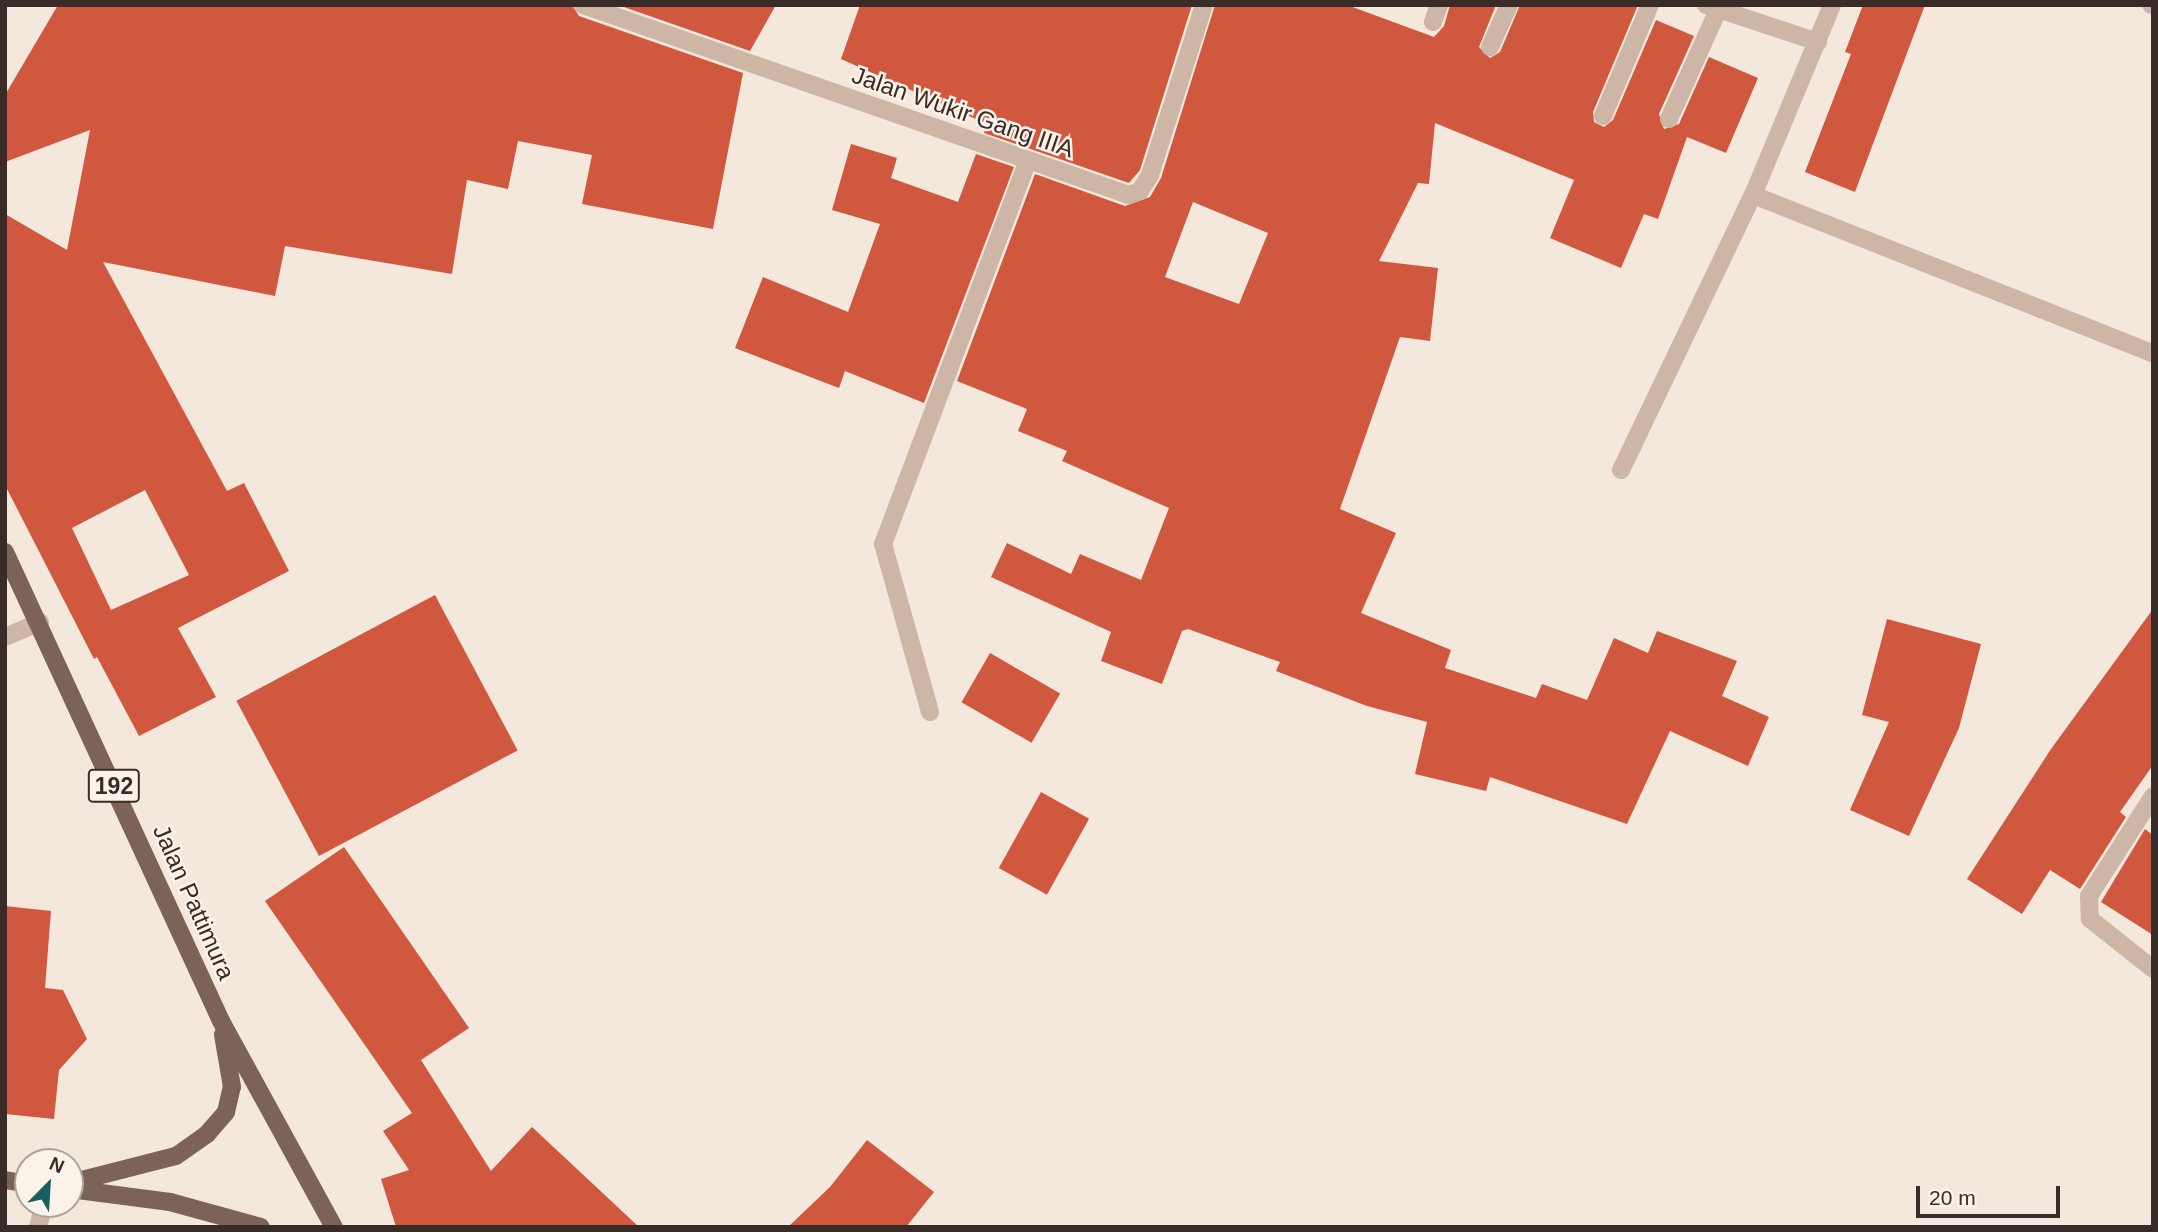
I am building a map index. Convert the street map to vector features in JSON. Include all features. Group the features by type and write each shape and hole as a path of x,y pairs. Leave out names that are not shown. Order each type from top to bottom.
{"main road":[{"name":"Jalan Pattimura","path":"5,552 40,622 221,1021 334,1227"},
{"path":"84,1179 176,1156 207,1134 226,1112 232,1087 221,1021"},
{"path":"84,1191 170,1202 261,1227"}],"street":[{"name":"Jalan Wukir Gang IIIA","path":"583,5 1129,195 1140,191 1159,151 1204,5"},
{"path":"1490,47 1509,5"},
{"path":"1603,116 1650,5"},
{"path":"1621,470 1753,195 1832,5"},
{"path":"1670,119 1712,8 1818,42"},
{"path":"930,712 883,544 1028,161"},
{"path":"1753,195 2153,353"},
{"path":"5,637 40,622"},
{"path":"2153,796 2089,896 2090,919 2153,969"}],"building":[{"path":"58,5 572,5 579,16 743,73 713,229 582,204 592,155 518,141 508,189 467,180 452,274 285,246 275,296 103,262 227,491 244,483 289,571 178,628 216,697 139,736 97,657 94,659 5,485 5,214 67,250 90,130 5,162 5,95","holes":["145,490 189,575 111,610 72,528"]},
{"path":"618,5 776,5 750,51"},
{"path":"860,5 1192,5 1140,170 1129,183 984,133 987,124 841,59"},
{"path":"1215,5 1347,5 1434,37 1444,26 1450,5 1496,5 1479,47 1490,58 1500,52 1520,5 1638,5 1593,112 1594,122 1604,127 1613,120 1656,20 1694,36 1659,114 1664,129 1679,124 1709,57 1758,78 1726,153 1687,137 1658,219 1644,214 1621,268 1550,238 1574,180 1435,123 1429,184 1418,183 1379,261 1438,268 1430,341 1400,337 1340,509 1396,533 1361,613 1451,650 1445,668 1536,698 1542,684 1587,700 1614,638 1648,653 1657,631 1737,661 1722,696 1769,717 1748,766 1670,731 1627,824 1490,777 1486,791 1415,774 1427,722 1367,706 1276,671 1280,662 1188,629 1182,631 1162,684 1101,661 1111,632 991,577 1007,543 1071,574 1080,554 1141,580 1169,508 1062,461 1067,451 1018,431 1027,409 957,381 1035,174 1125,206 1150,197 1161,178","holes":["1193,202 1268,233 1239,304 1165,277"]},
{"path":"1863,5 1925,5 1855,192 1805,172 1851,54 1845,52"},
{"path":"851,144 897,158 891,178 958,202 976,154 1014,167 924,403 845,371 839,388 735,348 763,277 848,312 880,224 832,210"},
{"path":"435,595 518,750 319,856 236,701"},
{"path":"2153,609 2153,765 2120,812 2126,817 2080,889 2050,870 2022,914 1967,879 2051,749"},
{"path":"1887,619 1981,644 1959,728 1909,836 1850,810 1889,722 1862,715"},
{"path":"990,653 1060,694 1032,743 962,702"},
{"path":"1041,792 1089,819 1047,895 999,868"},
{"path":"2145,829 2153,835 2153,935 2101,902"},
{"path":"344,847 469,1028 421,1060 491,1171 532,1127 639,1227 396,1227 381,1179 409,1170 383,1131 412,1113 265,901"},
{"path":"5,906 51,911 45,988 63,990 87,1039 59,1070 54,1119 5,1114"},
{"path":"867,1140 934,1192 906,1227 788,1227 830,1187"}]}
